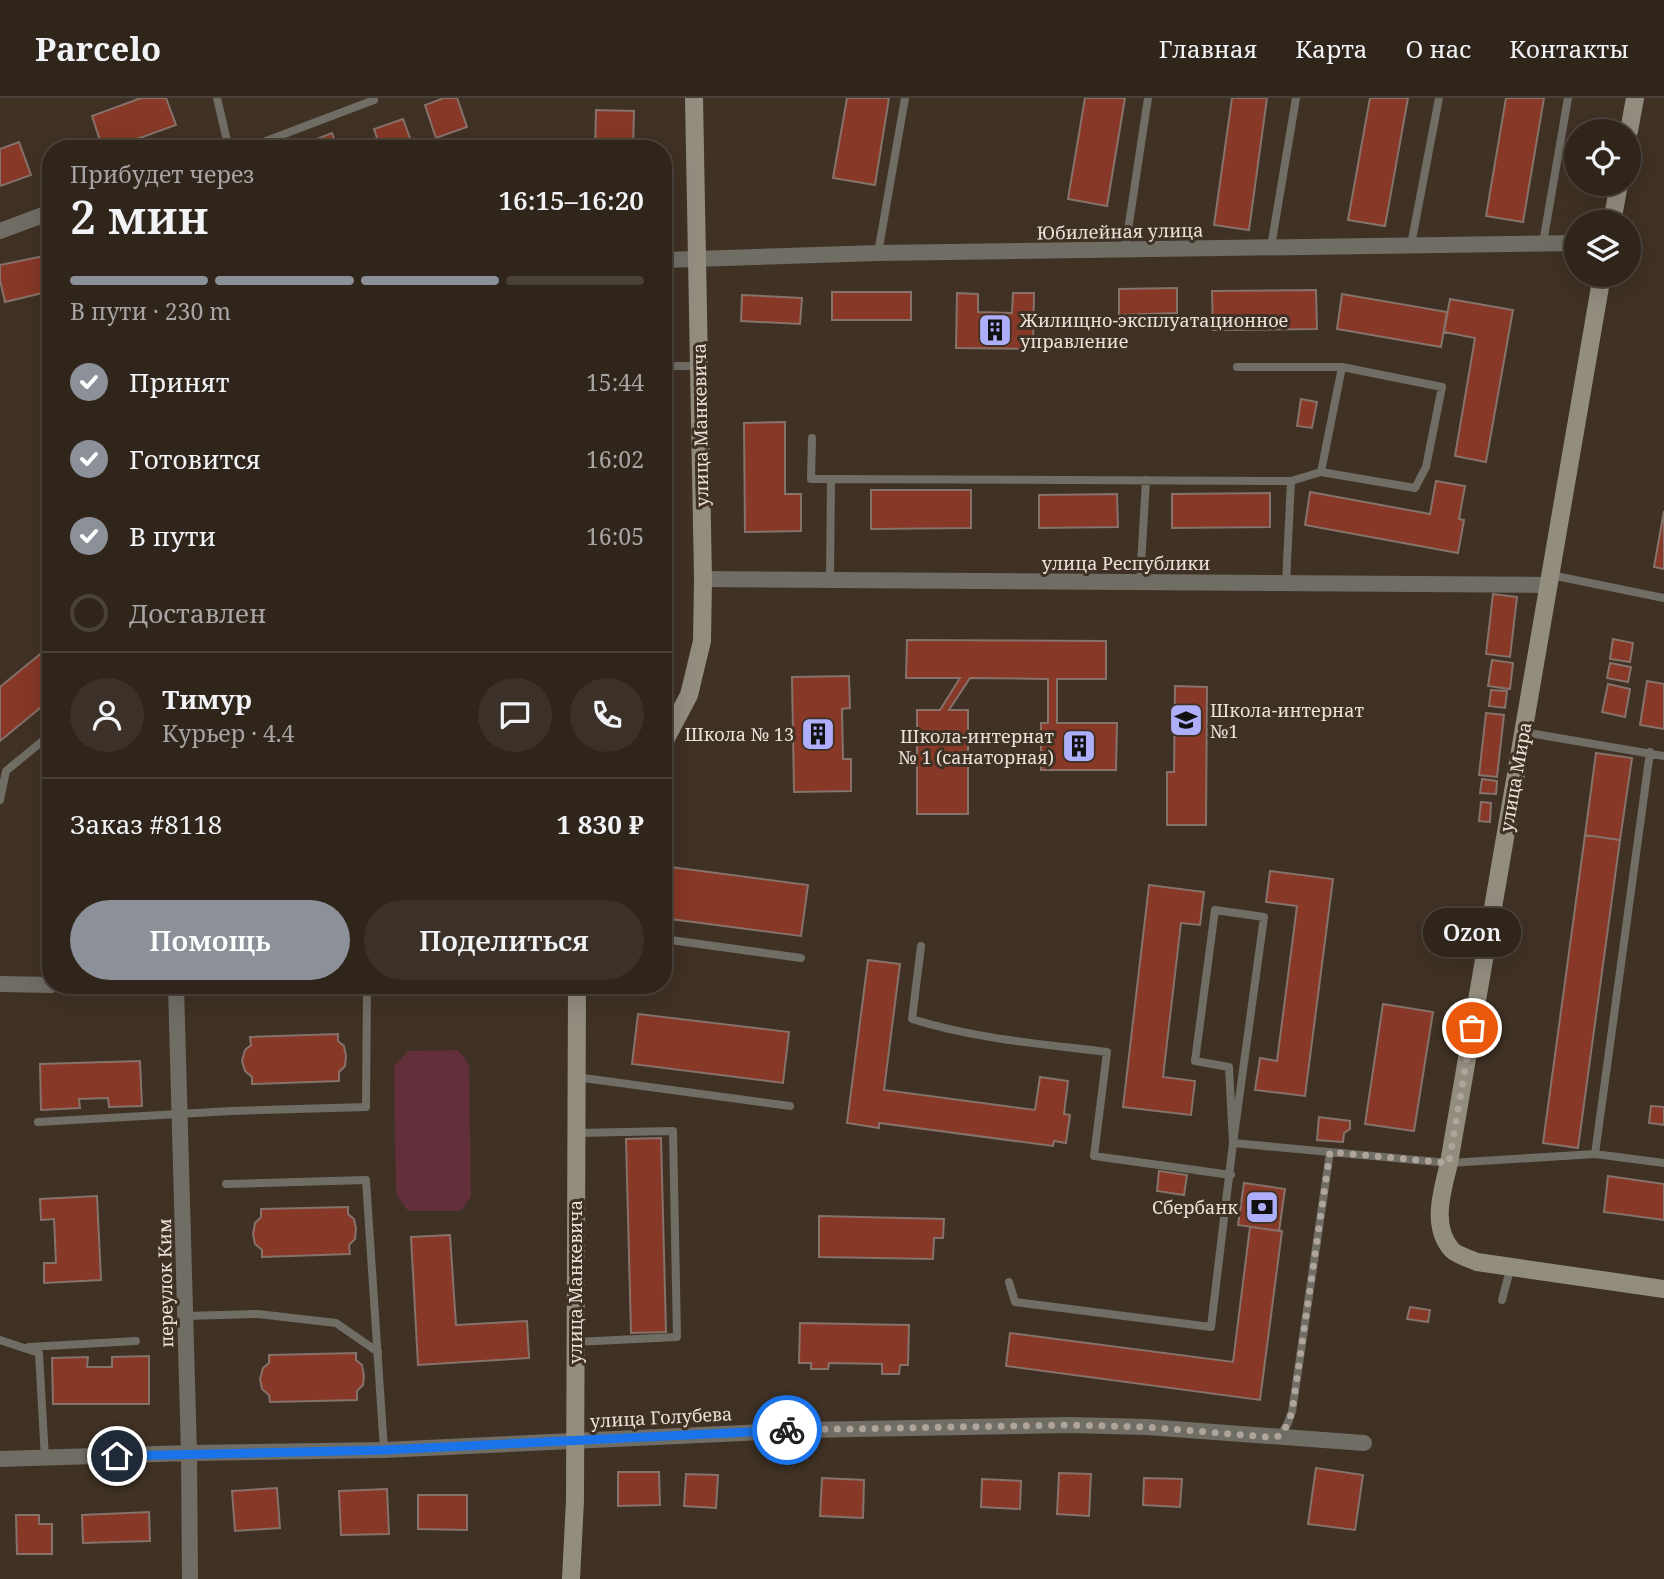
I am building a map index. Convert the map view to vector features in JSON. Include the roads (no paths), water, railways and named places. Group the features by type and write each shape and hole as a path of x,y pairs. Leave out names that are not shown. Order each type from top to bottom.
{"street":[{"name":"улица Манкевича","path":"672,726 688,695 702,641 694,98"},
{"path":"1631,119 1635,98"},
{"path":"0,231 42,215"},
{"name":"Юбилейная улица","path":"672,260 878,253 1564,243"},
{"name":"улица Мира","path":"1511,1266 1477,1262 1452,1250 1442,1231 1439,1203 1449,1163 1600,287"},
{"name":"улица Республики","path":"703,579 1286,583 1550,580"},
{"path":"0,984 42,985"},
{"name":"переулок Ким","path":"176,994 190,1579"},
{"name":"улица Манкевича","path":"571,1579 575,1500 577,994"},
{"path":"1511,1266 1664,1289"},
{"name":"улица Голубева","path":"0,1460 384,1450 804,1430 1068,1425 1147,1427 1364,1443"}],"lane":[{"path":"218,98 227,140"},
{"path":"878,253 905,98"},
{"path":"1125,250 1148,98"},
{"path":"1271,248 1296,98"},
{"path":"1411,245 1439,98"},
{"path":"1544,243 1568,98"},
{"path":"269,140 374,100"},
{"path":"672,366 699,366"},
{"path":"812,438 811,479 1291,481 1321,472 1415,488 1426,467 1442,387 1342,367 1237,367"},
{"path":"1321,472 1342,367"},
{"path":"830,580 831,479"},
{"path":"1140,582 1146,480"},
{"path":"1286,583 1291,481"},
{"path":"1550,580 1664,598"},
{"path":"1523,732 1664,756"},
{"path":"0,800 6,771 42,741"},
{"path":"1595,1154 1650,752"},
{"path":"1009,1282 1015,1302 1211,1327 1264,917 1214,910 1195,1061 1229,1067 1233,1143"},
{"path":"672,940 801,958"},
{"path":"921,946 912,1019 1006,1039 1107,1052 1094,1156 1231,1175"},
{"path":"38,1122 366,1107 368,994"},
{"path":"576,1077 790,1106"},
{"path":"575,1342 677,1337 673,1132 576,1133"},
{"path":"1233,1143 1449,1163 1595,1154 1664,1163"},
{"path":"1280,1436 1292,1412 1330,1152"},
{"path":"226,1184 366,1180 384,1450"},
{"path":"1502,1300 1511,1266"},
{"path":"185,1316 258,1314 336,1323 378,1352"},
{"path":"0,1340 39,1353 45,1459"},
{"path":"23,1347 136,1341"}],"place":[{"name":"Жилищно-эксплуатационное управление","path":"995,330"},
{"name":"Школа-интернат №1","path":"1186,720"},
{"name":"Школа № 13","path":"818,734"},
{"name":"Школа-интернат № 1 (санаторная)","path":"1079,746"},
{"name":"Ozon","path":"1472,1028"},
{"name":"Сбербанк","path":"1262,1207"}]}
